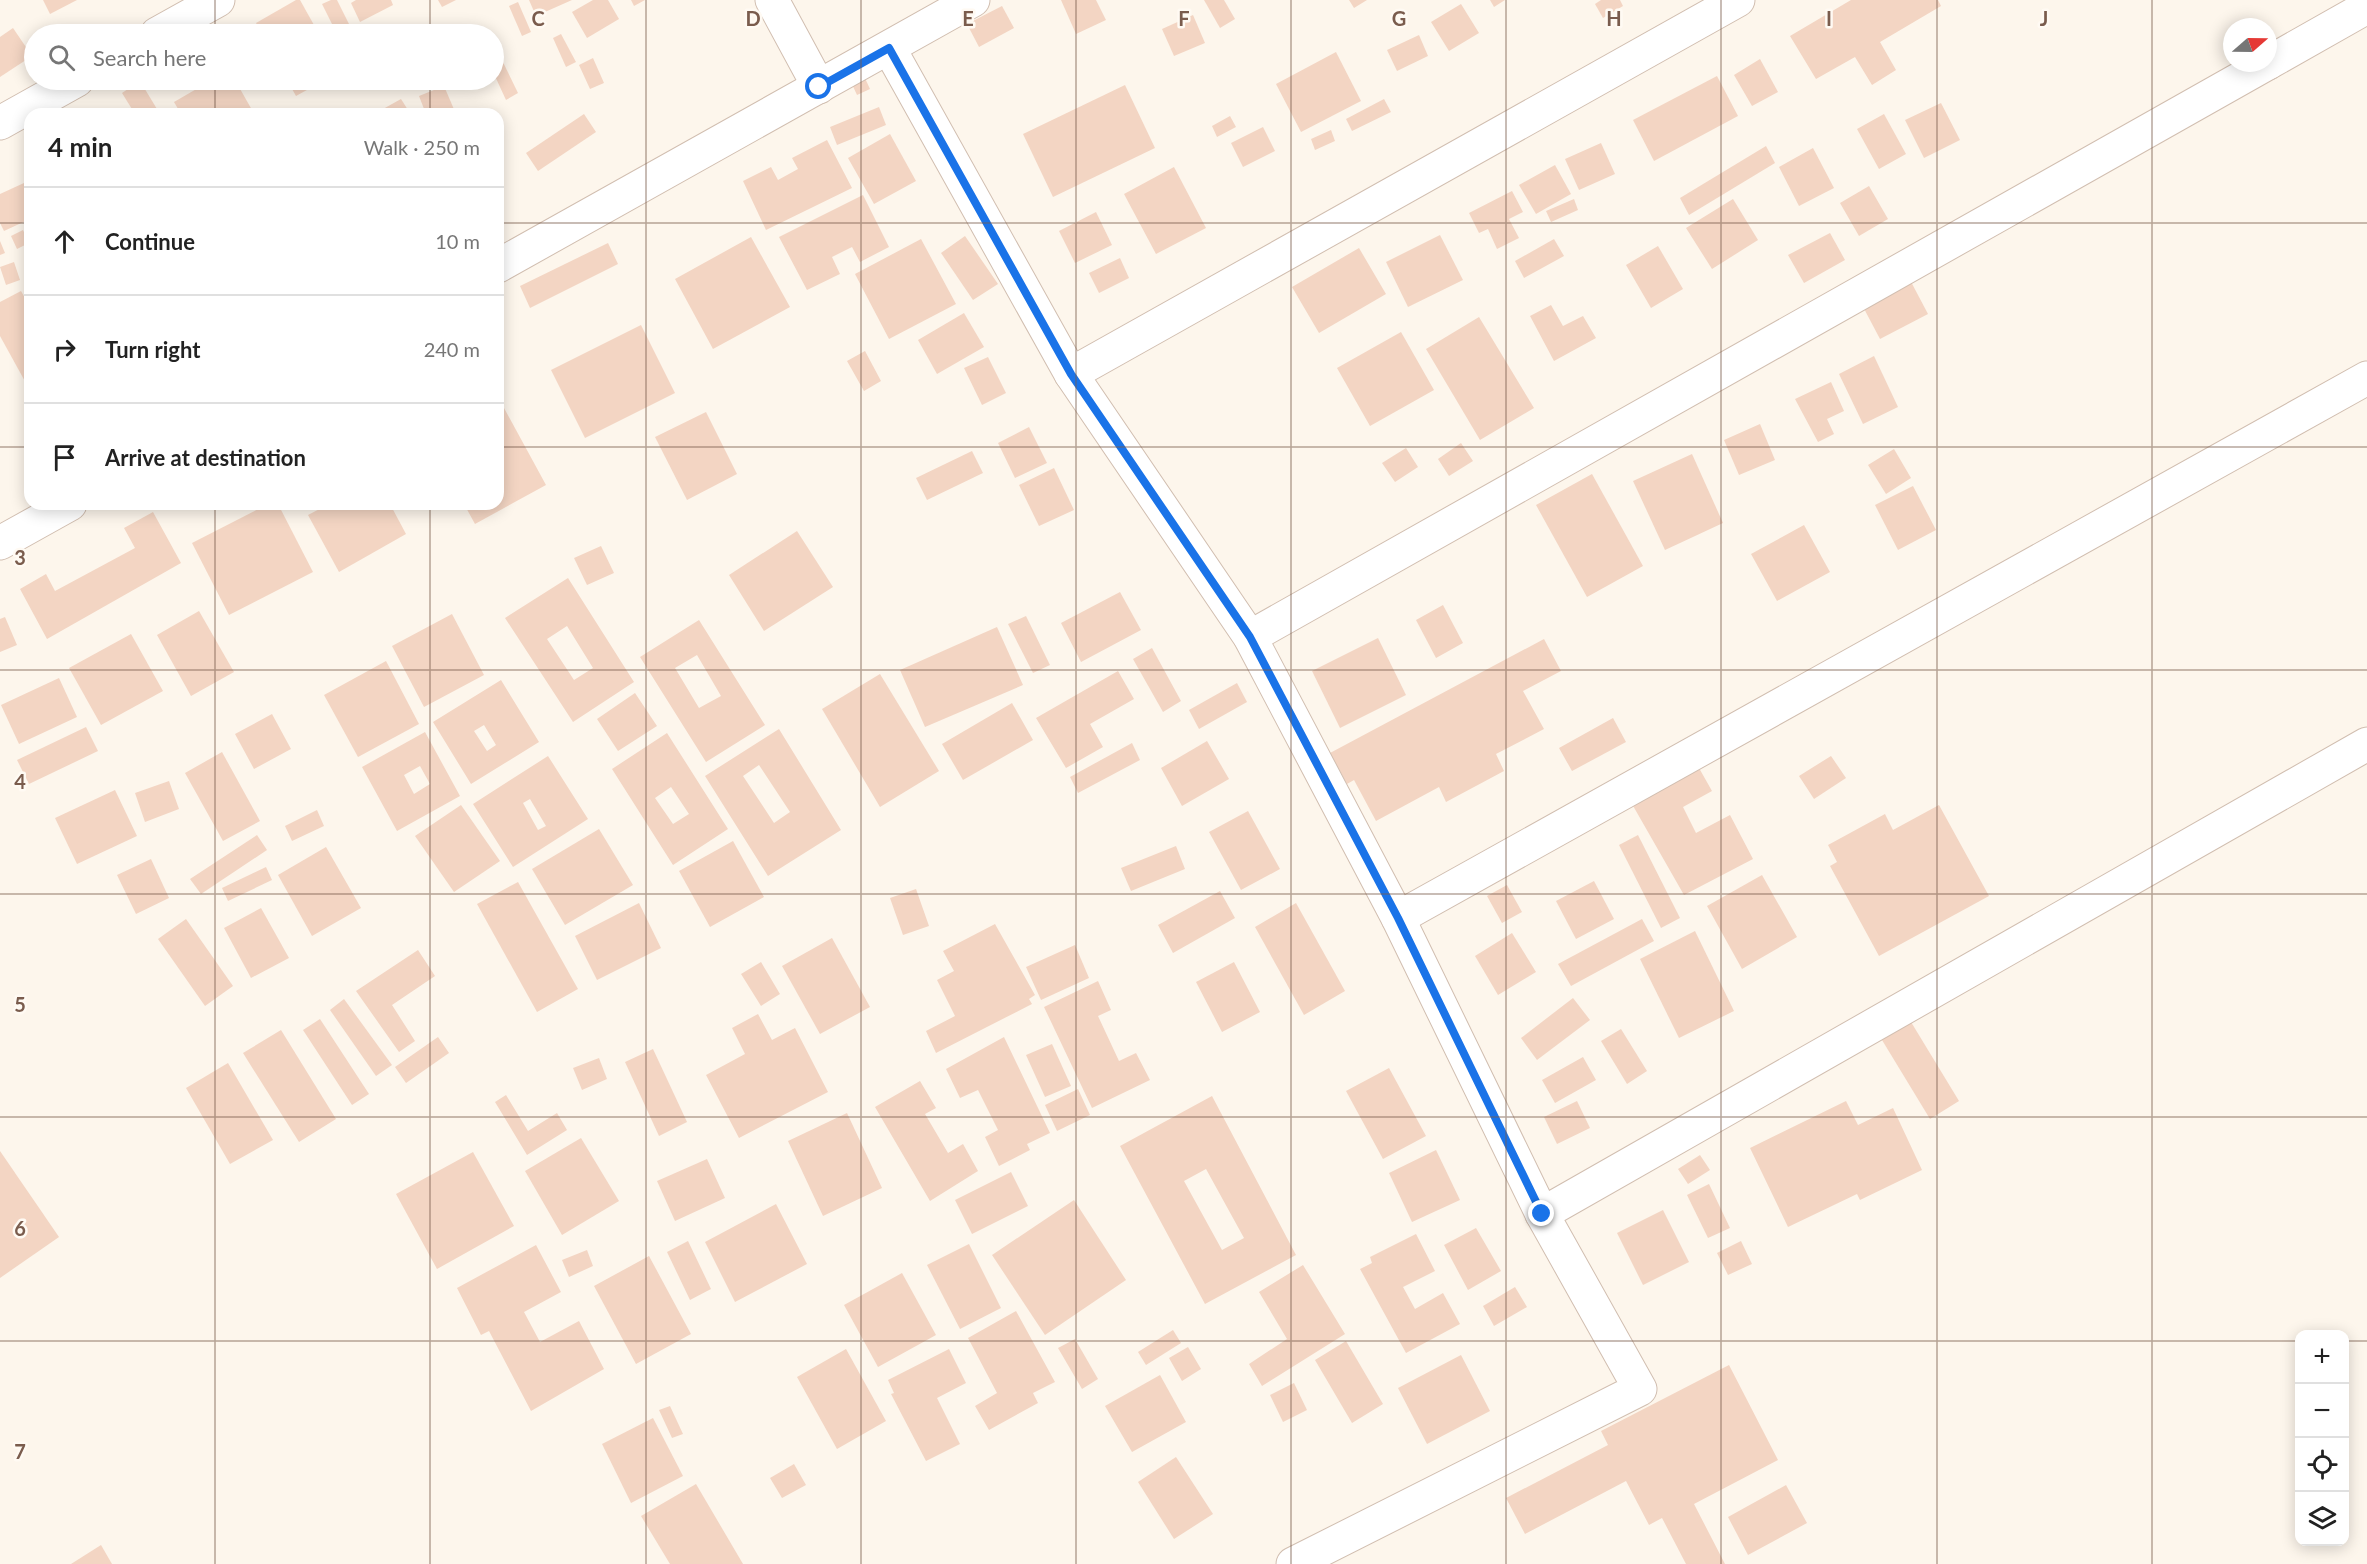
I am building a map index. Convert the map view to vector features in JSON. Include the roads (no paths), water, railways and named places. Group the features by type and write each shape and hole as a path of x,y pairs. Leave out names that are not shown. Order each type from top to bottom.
{"street":[{"path":"175,24 218,0"},
{"path":"772,0 819,87"},
{"path":"504,263 973,0"},
{"path":"1071,374 1738,0"},
{"path":"2277,58 2367,7"},
{"path":"889,48 1071,374 1250,637 1398,918 1542,1214 1640,1389 1293,1564"},
{"path":"1250,637 2252,72"},
{"path":"27,108 59,90"},
{"path":"0,123 24,110"},
{"path":"1398,918 2367,378"},
{"path":"0,543 59,510"},
{"path":"1542,1214 2367,744"}]}
